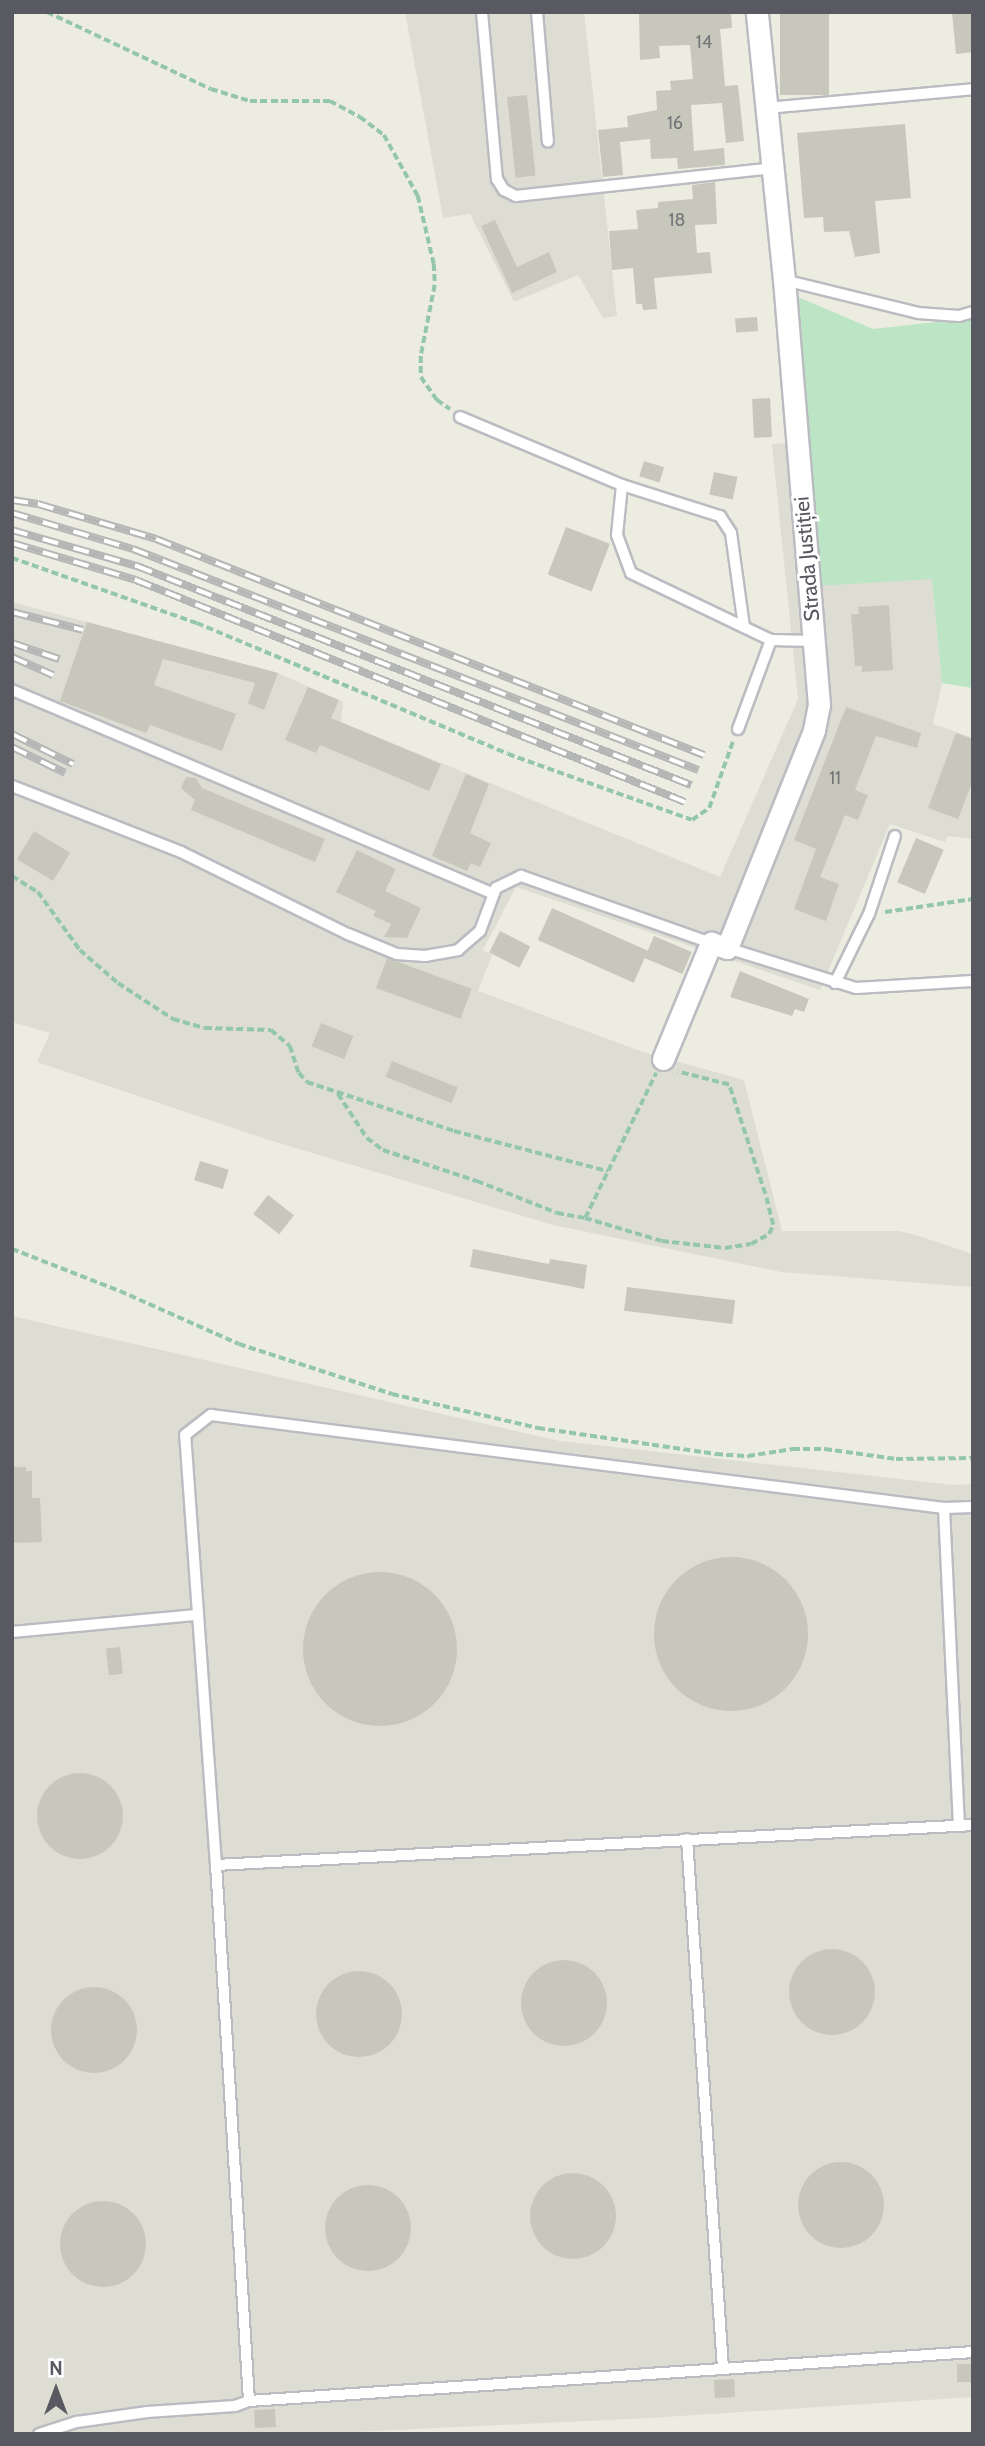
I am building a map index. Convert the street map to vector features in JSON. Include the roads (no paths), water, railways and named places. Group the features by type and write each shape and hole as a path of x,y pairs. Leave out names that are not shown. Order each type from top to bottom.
{"street":[{"name":"Strada Justiției","path":"661,1063 719,945 814,730 819,705 784,280 757,12"}],"lane":[{"path":"482,12 497,179 504,190 516,196 772,168"},
{"path":"537,12 548,142"},
{"path":"766,108 973,89"},
{"path":"784,280 918,313 959,316 973,312"},
{"path":"460,417 622,485 720,516 731,533 744,627"},
{"path":"622,485 617,535 631,573 771,640 814,641"},
{"path":"738,729 771,640"},
{"path":"12,690 494,894"},
{"path":"12,786 181,852 348,934 397,954 425,956 458,950 480,931 496,888 521,876 835,984 856,988 973,981"},
{"path":"835,984 869,914 895,836"},
{"path":"249,2401 216,1866 185,1435 211,1415 944,1508 973,1507"},
{"path":"944,1508 959,1825"},
{"path":"12,1632 197,1615"},
{"path":"216,1866 973,1825"},
{"path":"687,1839 723,2368"},
{"path":"39,2434 77,2422 147,2412 235,2406 249,2401 973,2352"}],"railway":[{"path":"12,500 38,504 156,539 704,755"},
{"path":"12,513 133,549 698,770"},
{"path":"12,530 137,566 691,785"},
{"path":"12,543 136,580 685,802"},
{"path":"12,612 83,630"},
{"path":"12,643 59,659"},
{"path":"12,657 53,675"},
{"path":"12,734 73,764"},
{"path":"12,747 65,773"}]}
